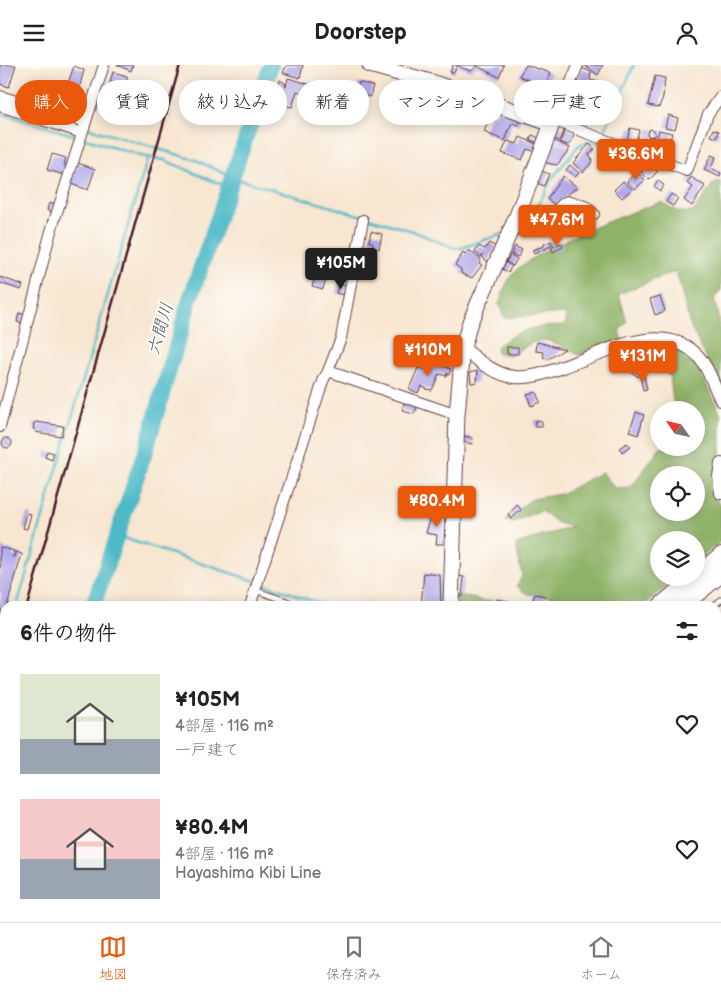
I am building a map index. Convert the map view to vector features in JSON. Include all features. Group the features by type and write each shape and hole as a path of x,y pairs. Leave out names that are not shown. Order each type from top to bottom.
{"main road":[{"path":"370,65 434,83 514,110"},
{"path":"451,601 457,415 463,348 470,322 520,223 553,125"},
{"path":"705,569 721,555"},
{"path":"688,601 721,574"},
{"path":"666,601 684,586"}],"street":[{"path":"0,427 51,231 104,65"},
{"path":"572,80 578,65"},
{"path":"0,96 83,131"},
{"path":"560,125 688,171 708,114 721,96"},
{"path":"0,106 83,131"},
{"path":"520,223 551,214 567,201 585,206 594,214"},
{"path":"251,601 322,381 341,338 363,221"},
{"path":"463,348 496,371 517,378 548,372 635,342 660,338 669,339 687,346 699,358 721,400"},
{"path":"328,371 457,415"},
{"path":"721,464 719,476 721,493"}],"lane":[{"path":"256,583 288,601"}],"green space":[{"path":"721,181 721,290 714,298 721,331 721,386 691,328 676,271 619,294 627,323 619,331 622,340 579,355 550,341 537,341 509,356 497,354 496,347 520,332 538,327 566,325 566,313 504,318 499,304 509,279 519,268 555,245 661,202 678,212 693,212 712,185"},
{"path":"656,343 672,344 695,361 721,415 721,449 713,477 715,495 721,506 721,541 705,554 705,531 650,531 650,586 667,586 649,601 552,601 551,596 528,594 517,586 522,576 516,544 573,527 555,522 542,511 514,523 504,521 532,499 561,494 602,472 615,489 631,488 654,456 705,456 705,401 673,401 670,376 636,348"},
{"path":"457,595 484,601 456,601"}],"building":[{"path":"0,65 16,65 9,87 0,84"},
{"path":"117,65 133,65 131,71"},
{"path":"288,65 303,65 300,78 283,73"},
{"path":"453,65 504,65 499,77 477,66 471,71 457,66 454,73 450,72"},
{"path":"526,65 551,73 548,80 528,80 519,76"},
{"path":"584,65 603,65 598,75"},
{"path":"74,66 84,70 81,80 69,80"},
{"path":"582,68 591,72 590,80 578,80"},
{"path":"113,72 127,76 127,80 111,80"},
{"path":"655,76 665,78 663,97 659,107 648,105"},
{"path":"288,78 297,81 297,91 292,107 287,106"},
{"path":"369,85 373,86 369,97"},
{"path":"504,112 514,116 514,124 512,123 505,141 484,132 487,125 504,125"},
{"path":"668,115 678,118 675,129 665,127"},
{"path":"558,126 564,129 559,141 553,138"},
{"path":"566,128 575,132 571,143 568,145 560,142"},
{"path":"630,128 639,130 635,145 626,143"},
{"path":"651,129 655,133 651,137 647,133"},
{"path":"714,129 719,131 717,138 711,136"},
{"path":"659,130 672,133 667,151 659,149 655,145"},
{"path":"532,135 542,139 540,144 530,140"},
{"path":"520,137 539,145 536,152 527,149 522,160 502,153 507,141 517,144"},
{"path":"649,137 653,138 649,149 643,148 645,140 648,141"},
{"path":"553,140 570,148 557,165 542,162"},
{"path":"589,144 595,149 589,154 592,159 591,163 583,172 573,163"},
{"path":"652,146 669,154 666,160 649,152"},
{"path":"613,153 620,157 615,164 609,160"},
{"path":"52,154 66,158 64,165 68,166 65,175 47,170"},
{"path":"711,155 716,157 711,168 721,173 720,177 704,170"},
{"path":"78,163 95,169 88,190 71,184"},
{"path":"651,163 658,171 649,180 641,172"},
{"path":"570,165 579,173 575,177 566,170"},
{"path":"542,171 549,174 544,186 537,183"},
{"path":"637,172 645,180 635,189 627,181"},
{"path":"563,176 577,187 555,205 547,199"},
{"path":"691,177 705,186 692,206 684,200 693,187 687,183"},
{"path":"623,181 632,189 622,198 614,190"},
{"path":"658,181 664,185 660,191 654,186"},
{"path":"671,194 678,198 673,206 666,202"},
{"path":"49,203 55,204 52,212 47,210"},
{"path":"371,231 382,234 379,249 373,247 373,243 369,241"},
{"path":"551,241 553,245 534,254 532,250 544,246 544,244"},
{"path":"489,243 496,247 488,262 482,257 483,254 481,257 475,252 479,246 485,249"},
{"path":"561,243 563,247 553,252 551,248"},
{"path":"515,246 522,250 518,257 511,254"},
{"path":"468,251 481,259 479,263 482,265 472,278 461,273 461,269 455,265 463,253 465,255"},
{"path":"510,255 517,259 513,266 506,262"},
{"path":"506,262 512,266 508,272 502,269"},
{"path":"319,266 329,269 323,289 312,286"},
{"path":"0,277 23,285 21,290 0,283"},
{"path":"339,284 346,286 343,295 336,293"},
{"path":"660,296 665,311 655,315 650,299"},
{"path":"19,313 26,315 23,324 17,322"},
{"path":"537,342 565,349 548,359 543,358 544,352 536,351"},
{"path":"507,347 518,347 518,354 507,354"},
{"path":"630,360 643,372 638,377 626,368 629,364 620,366 619,362"},
{"path":"431,361 451,369 449,374 447,373 446,376 439,374 432,390 421,386 418,393 409,389 418,368 424,370 426,366 429,368"},
{"path":"478,370 477,382 471,383 470,372"},
{"path":"640,375 644,375 647,390 643,391"},
{"path":"536,392 540,402 531,406 527,394"},
{"path":"404,403 417,407 414,414 402,411"},
{"path":"636,412 644,415 638,435 629,432"},
{"path":"535,420 542,421 542,427 535,427"},
{"path":"34,423 63,426 61,436 35,432 36,429 33,429"},
{"path":"465,436 473,438 472,444 463,442"},
{"path":"5,438 9,438 12,443 11,447 5,448 2,445 2,441"},
{"path":"627,443 630,447 622,453 619,448"},
{"path":"47,451 54,453 52,460 45,457"},
{"path":"517,505 521,510 511,519 508,515"},
{"path":"27,513 31,514 27,529 23,528"},
{"path":"432,513 445,518 444,544 436,544 437,535 426,533"},
{"path":"0,547 14,551 13,556 15,557 16,552 22,554 8,601 1,601"},
{"path":"424,573 440,575 441,601 421,601"},
{"path":"459,576 464,577 462,596 458,596"},
{"path":"535,594 545,596 544,601 533,601"}],"waterway":[{"name":"六間川","path":"95,601 146,449 190,299 271,65"},
{"path":"603,135 634,65"},
{"path":"0,113 73,135"},
{"path":"76,125 82,127"},
{"path":"87,128 196,160 234,178 413,231 453,248 462,248 502,234"},
{"path":"83,138 140,156 164,160 230,188"},
{"path":"534,215 550,181 578,146 589,142 608,146"},
{"path":"18,601 148,157"},
{"path":"517,229 529,222"},
{"path":"117,536 255,581"},
{"path":"261,583 313,601"}],"railway":[{"path":"28,601 180,65"}]}
